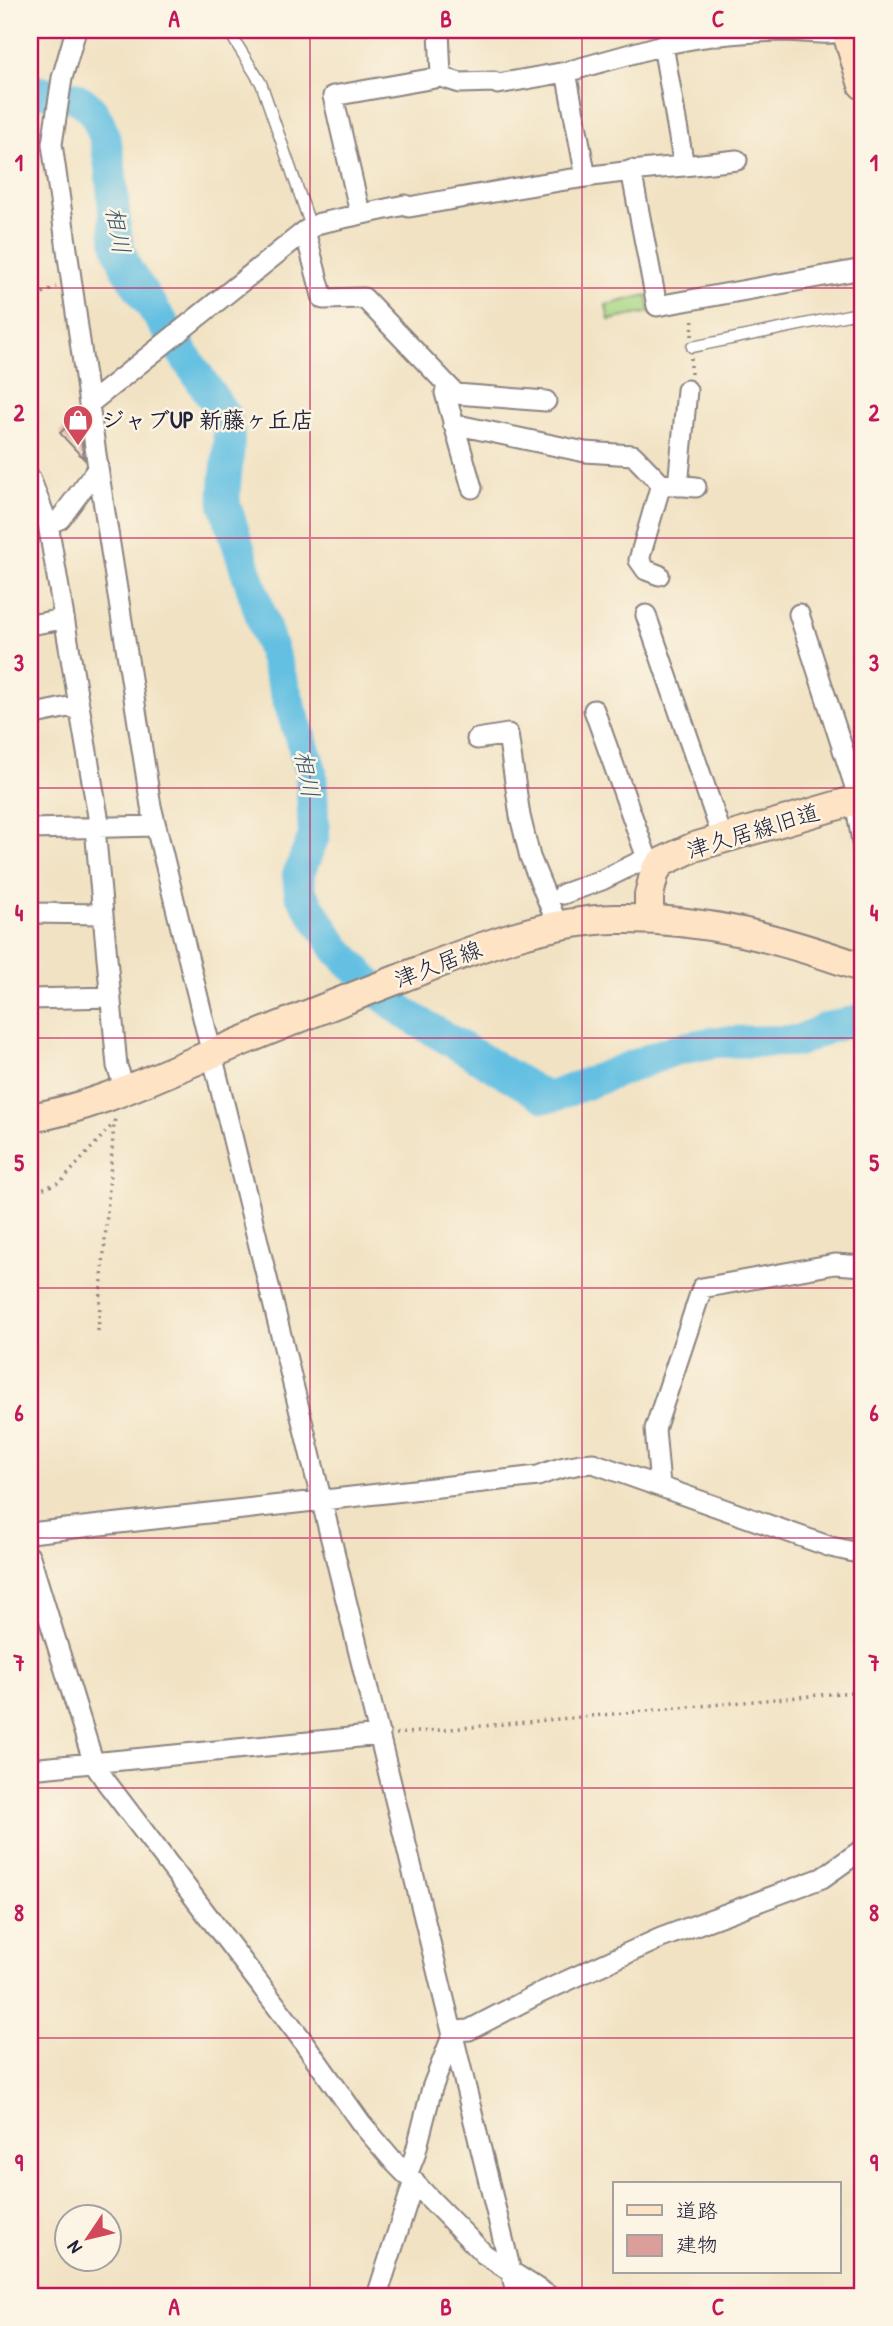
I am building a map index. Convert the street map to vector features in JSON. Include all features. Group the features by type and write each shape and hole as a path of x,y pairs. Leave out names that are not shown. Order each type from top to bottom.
{"main road":[{"path":"851,38 863,85"},
{"name":"津久居線旧道","path":"651,865 723,839 859,799"},
{"path":"649,919 651,865"},
{"name":"津久居線","path":"30,1118 72,1109 126,1092 213,1053 387,983 486,945 558,926 612,919 649,919 745,931 863,968"}],"street":[{"path":"76,30 62,78 52,144 98,468 156,826 517,2296"},
{"path":"439,30 441,77"},
{"path":"360,213 332,96 441,77 460,83 498,84 566,72 663,45 753,33 794,31 851,38"},
{"path":"663,45 684,166"},
{"path":"566,72 586,177"},
{"path":"89,404 308,229 320,223 360,213 631,170 737,160"},
{"path":"631,170 657,306 863,269"},
{"path":"308,229 323,299 364,298 456,394 546,401"},
{"path":"447,385 445,393 471,488"},
{"path":"659,575 646,570 639,560 678,486 687,390"},
{"path":"453,424 585,452 633,455 678,486"},
{"path":"30,537 49,529 61,519 98,468"},
{"path":"30,478 49,529 98,828 117,1066 126,1092"},
{"path":"799,614 859,799 863,848"},
{"path":"646,615 723,839"},
{"path":"30,625 63,619"},
{"path":"30,715 78,705"},
{"path":"563,894 651,865 594,710"},
{"path":"477,738 508,734 520,816 530,856 558,926"},
{"path":"30,829 156,826"},
{"path":"30,913 103,914"},
{"path":"30,999 111,997"},
{"path":"660,1486 655,1429 702,1288 835,1264 863,1266"},
{"path":"30,1534 538,1476 557,1468 593,1463 831,1547 863,1554"},
{"path":"30,1557 94,1764 300,2037 361,2123 484,2254 549,2296"},
{"path":"30,1769 380,1735"},
{"path":"454,2031 469,2030 540,1993 661,1938 822,1878 863,1849"},
{"path":"377,2296 432,2088 454,2031"}],"lane":[{"path":"228,30 261,83 308,229"},
{"path":"692,347 863,312"}],"path":[{"path":"30,299 71,280"},
{"path":"98,1331 114,1123 126,1092"},
{"path":"30,1193 61,1182 114,1123"},
{"path":"380,1735 863,1691"}],"green space":[{"path":"647,295 650,312 609,320 606,305"}],"building":[{"name":"ジャブUP 新藤ヶ丘店","path":"78,416 84,459 60,433"}],"waterway":[{"name":"相川","path":"30,90 73,97 88,106 98,121 109,161 117,242 126,268 225,416 229,438 225,505 311,770 314,836 298,875 300,893 336,948 377,991 409,1016 545,1097 554,1096 674,1050 715,1042 798,1041 827,1028 863,1019"}],"place":[{"name":"ジャブUP 新藤ヶ丘店","path":"78,447"}]}
